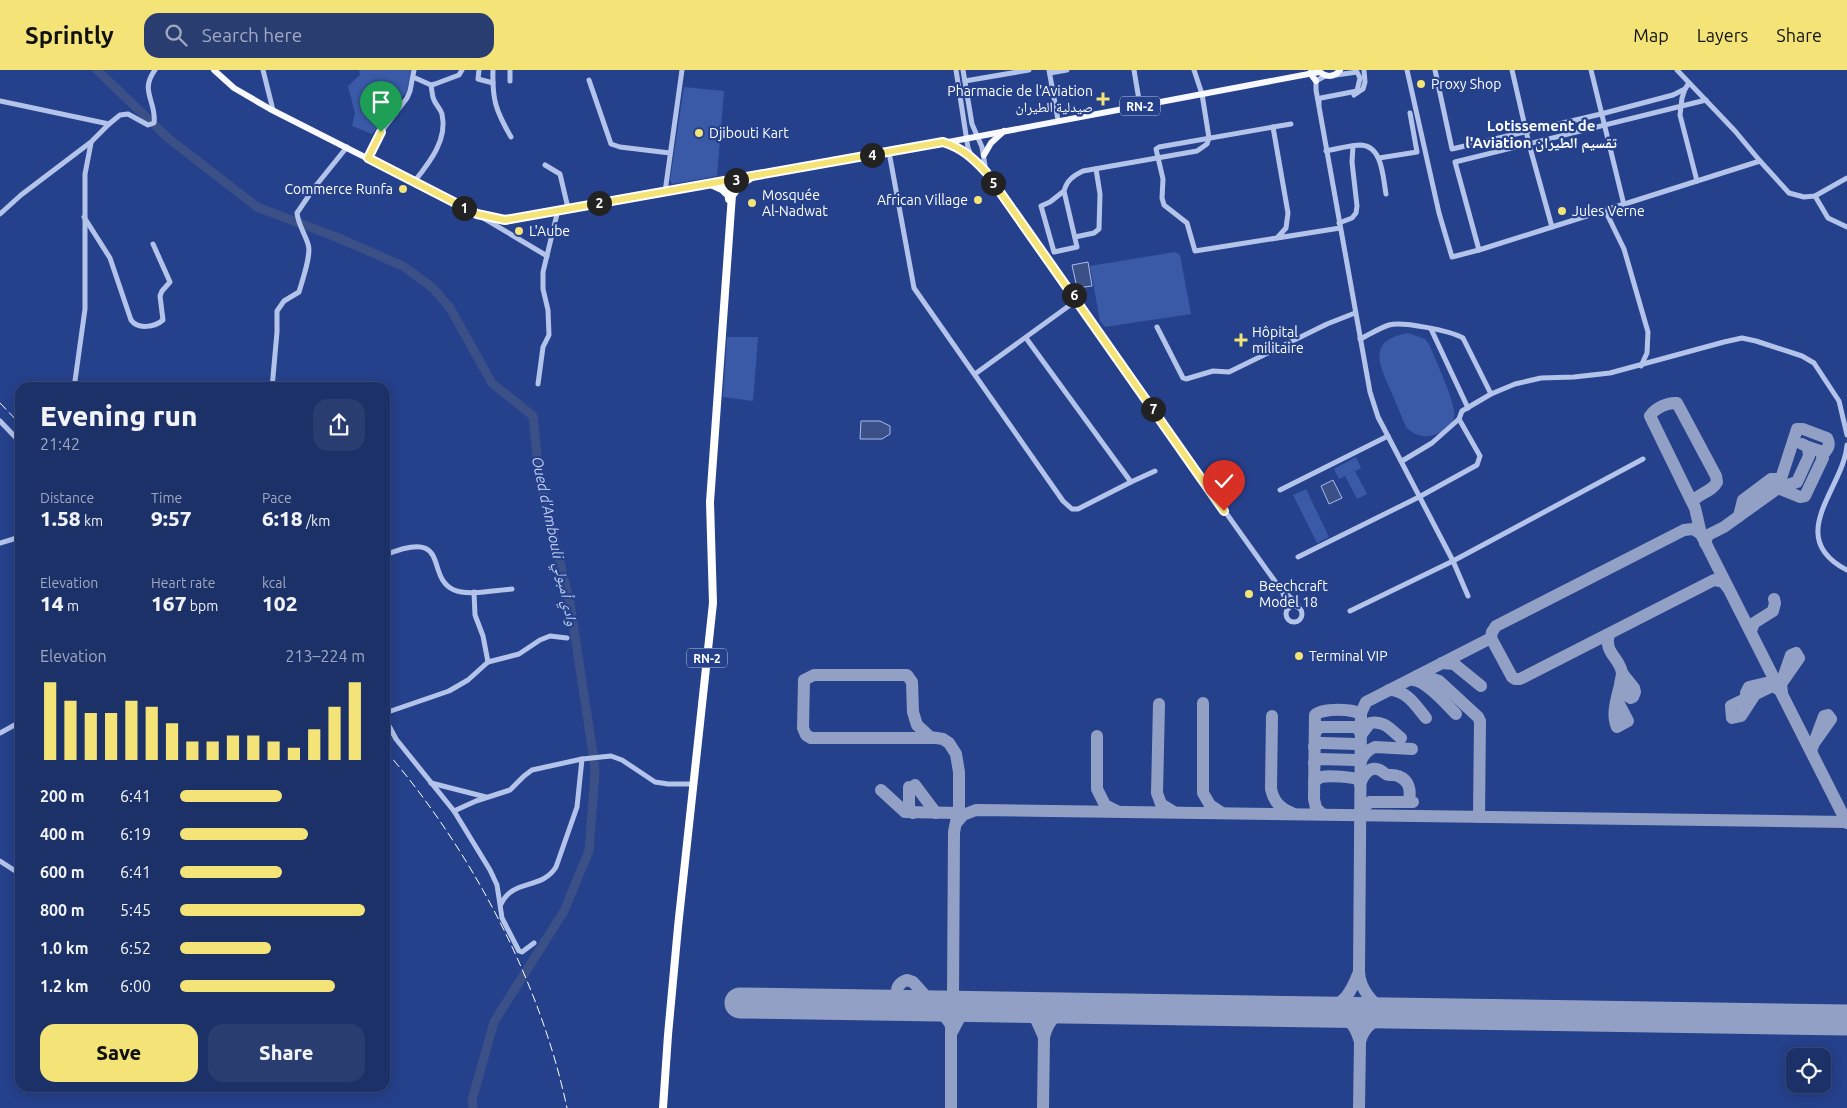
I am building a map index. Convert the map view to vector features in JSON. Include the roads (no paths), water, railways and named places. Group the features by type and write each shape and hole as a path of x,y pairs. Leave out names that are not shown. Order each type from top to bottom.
{"highway":[{"path":"730,201 738,186 752,177"},
{"name":"RN-2","path":"663,1108 668,1026 692,784 713,604 710,502 733,180"},
{"path":"721,182 728,190 730,201"},
{"path":"711,184 722,189 730,201"}],"main road":[{"path":"214,70 234,88 273,110 477,214 505,220 733,180"},
{"name":"RN-2","path":"1274,80 1302,70"},
{"name":"RN-2","path":"733,180 1140,106 1318,71 1325,76"},
{"path":"1325,76 1338,72"},
{"path":"1310,73 1316,81"},
{"path":"984,155 991,143 1005,130"},
{"path":"943,142 962,150 972,157"}],"street":[{"path":"0,214 34,184 92,142 109,124 124,114 148,124 154,123 155,115 148,90 148,81 155,70"},
{"path":"263,70 273,110"},
{"path":"368,158 381,132 407,98 414,70"},
{"path":"413,77 431,85 449,80 459,75 462,70"},
{"path":"479,70 478,79 492,83"},
{"path":"493,70 492,83 495,107 511,137"},
{"path":"510,70 510,81"},
{"path":"664,192 682,70"},
{"path":"956,70 968,148 972,157 986,172 1282,591 1289,608"},
{"path":"964,70 972,124 984,155 986,172"},
{"path":"966,81 1028,70"},
{"path":"1058,120 1050,72 1068,70"},
{"path":"1134,70 1140,106"},
{"path":"1064,191 1042,206 1054,252 1077,247 1064,191 1066,182 1074,175 1083,171 1197,151 1207,144 1209,138 1202,94 1194,70"},
{"path":"1318,104 1321,100 1356,95 1362,92 1365,82 1364,70"},
{"path":"1407,70 1452,257 1624,205 1760,161"},
{"path":"1435,70 1455,162 1479,250"},
{"path":"1512,70 1529,144 1552,227"},
{"path":"1591,70 1624,205"},
{"path":"1677,70 1736,131 1789,193 1804,197 1815,196 1847,178"},
{"path":"1318,104 1321,98 1357,91 1360,78 1357,72 1338,72"},
{"path":"1325,76 1316,81 1316,90 1370,392 1388,436 1453,560 1468,596"},
{"path":"589,80 611,144 620,147 670,153"},
{"path":"1689,83 1685,89 1680,107 1697,181"},
{"path":"414,182 432,159 440,142 442,115 433,99 431,85"},
{"path":"1452,149 1601,114 1673,95 1685,89"},
{"path":"1455,162 1706,100"},
{"path":"0,101 109,124"},
{"path":"1379,158 1417,152 1410,113"},
{"path":"1291,124 1156,149 1163,179 1162,198 1164,205 1187,222 1195,252 1340,225 1352,218 1356,214 1358,206 1352,162 1353,146"},
{"path":"1273,127 1288,213 1286,228 1277,238"},
{"path":"75,382 86,292 85,174 92,142"},
{"path":"1326,151 1362,145 1368,147 1379,158 1386,194"},
{"path":"273,382 277,337 277,311 284,300 299,292 309,253 309,245 298,220 297,213 314,188 347,148"},
{"path":"889,152 914,288 1066,506 1078,509 1155,471"},
{"path":"544,165 560,174 568,208"},
{"path":"1075,237 1094,233 1099,229 1100,194 1096,169"},
{"path":"1815,196 1828,218 1847,228"},
{"path":"538,384 543,347 549,335 543,272 558,210"},
{"path":"1606,210 1624,249 1648,332 1647,352 1641,366"},
{"path":"477,214 547,256"},
{"path":"84,216 110,258 131,320 138,327 160,323 163,320 160,296 170,282 153,244"},
{"path":"975,374 1077,300"},
{"path":"1157,327 1183,378 1186,379 1213,371 1229,372 1327,324 1355,313"},
{"path":"1360,340 1388,325 1394,324 1450,332 1463,338 1491,394"},
{"path":"1431,329 1468,408"},
{"path":"1026,338 1131,482"},
{"path":"1402,461 1432,443 1459,418 1462,411 1491,394 1514,384 1541,378 1610,373 1742,338 1802,356 1814,363 1838,401 1847,435"},
{"path":"1298,557 1419,498 1477,465 1480,456 1459,418"},
{"path":"0,421 15,437"},
{"path":"1280,490 1388,436"},
{"path":"1847,445 1846,456 1820,516 1818,531 1826,553 1838,565 1847,570"},
{"path":"1350,611 1453,560 1643,458"},
{"path":"0,543 15,538"},
{"path":"390,553 409,547 426,548 432,552 441,577 447,586 454,590 474,592 512,589"},
{"path":"1282,591 1291,598 1302,611 1302,616 1294,622 1287,617 1286,612 1289,608 1298,607"},
{"path":"474,592 475,615 483,636 488,662"},
{"path":"390,711 449,691 468,680 488,662 519,654 535,642 558,636 567,638"},
{"path":"0,733 15,725"},
{"path":"390,728 396,739 454,811 490,870 500,896 502,918 519,951 522,952 534,943"},
{"path":"454,811 476,801 510,790 532,770 582,759 611,756 622,760 655,782 692,784"},
{"path":"500,906 504,897 510,892 546,879 556,867 577,807 582,759"},
{"path":"430,783 489,797"},
{"path":"0,861 15,871"}],"waterway":[{"name":"Oued d'Ambouli وادي أمبولي","path":"97,70 168,138 257,207 336,237 403,266 433,288 450,308 492,383 533,416 539,476 570,603 593,754"},
{"name":"Oued d'Ambouli وادي أمبولي","path":"473,1108 472,1100 494,1022 564,911 589,851 595,773 594,762"}],"railway":[{"path":"0,403 15,419"},
{"path":"390,756 446,829 498,918 520,964 539,1012 555,1060 567,1108"}],"place":[{"name":"Proxy Shop","path":"1421,84"},
{"name":"Pharmacie de l'Aviation صيدلية الطيران","path":"1103,99"},
{"name":"Djibouti Kart","path":"699,133"},
{"name":"Commerce Runfa","path":"403,189"},
{"name":"African Village","path":"978,200"},
{"name":"Mosquée Al-Nadwat","path":"752,203"},
{"name":"Jules Verne","path":"1562,211"},
{"name":"L'Aube","path":"519,231"},
{"name":"Hôpital militaire","path":"1241,340"},
{"name":"Beechcraft Model 18","path":"1249,594"},
{"name":"Terminal VIP","path":"1299,656"}],"district":[{"name":"Lotissement de l'Aviation تقسيم الطيران","path":"1541,134"}]}
